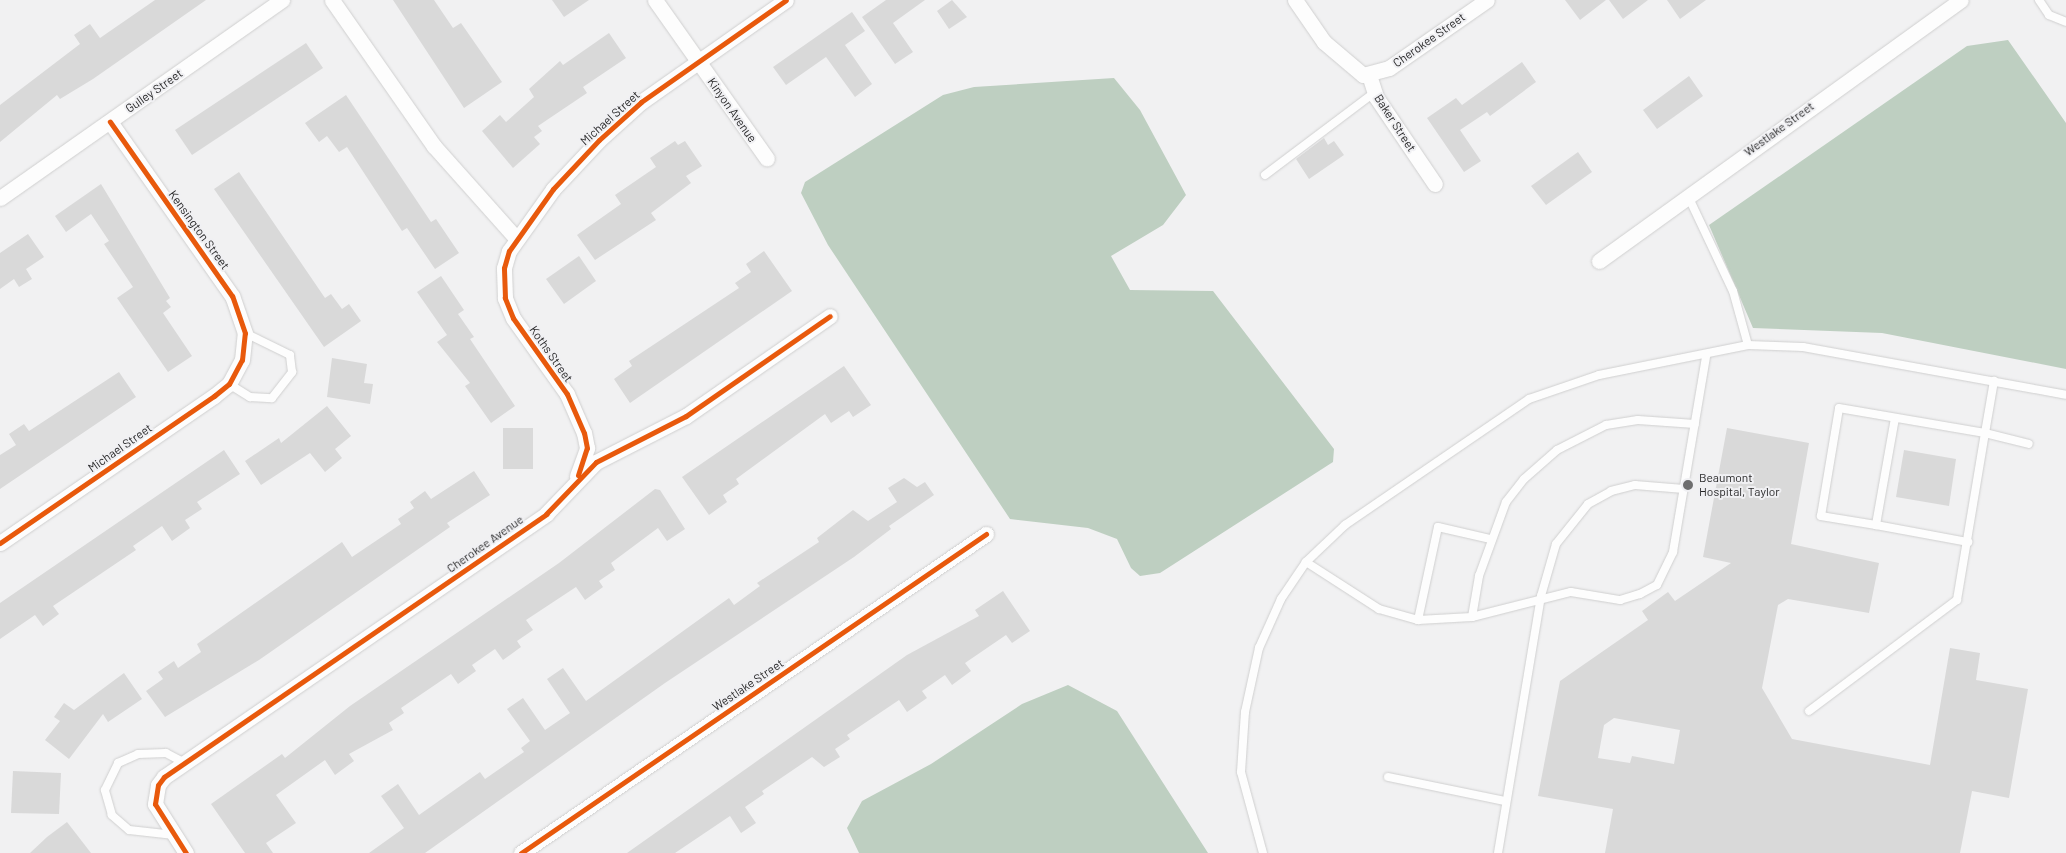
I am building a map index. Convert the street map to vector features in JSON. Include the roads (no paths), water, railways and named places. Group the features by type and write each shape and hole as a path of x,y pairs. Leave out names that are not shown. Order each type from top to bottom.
{"street":[{"name":"Gulley Street","path":"0,198 282,0"},
{"name":"Kinyon Avenue","path":"655,0 767,159"},
{"name":"Michael Street","path":"516,238 599,140 698,61 786,0"},
{"path":"1295,0 1337,57 1369,75"},
{"name":"Cherokee Street","path":"1369,75 1389,68 1487,0"},
{"name":"Westlake Street","path":"1599,260 1958,0"},
{"path":"338,2 434,146 516,238"},
{"name":"Baker Street","path":"1369,75 1374,93 1435,184"},
{"name":"Kensington Street","path":"110,122 222,279 245,333 242,360"},
{"name":"Koths Street","path":"516,238 504,268 505,298 579,418 587,448 574,482"},
{"name":"Cherokee Avenue","path":"174,835 158,813 155,794 164,777 546,514 574,482 596,462 686,416 830,316"},
{"name":"Michael Street","path":"0,544 229,384 242,360"},
{"name":"Westlake Street","path":"521,853 986,534"},
{"path":"174,835 186,853"}],"lane":[{"path":"2039,0 2049,15 2066,22"},
{"path":"1265,175 1374,93"},
{"path":"1688,196 1733,292 1748,345"},
{"path":"229,384 250,397 272,398 292,372 290,355 245,333"},
{"path":"1263,853 1241,772 1245,712 1259,648 1281,599 1306,562 1345,524 1529,399 1599,375 1706,356 1748,345 1803,347 2066,395"},
{"path":"1306,562 1379,609 1418,620 1472,617 1541,596 1571,592 1620,600 1657,585 1674,552 1706,356"},
{"path":"1809,711 1957,600 1994,382"},
{"path":"1968,542 1821,516 1839,408 1985,433 2029,444"},
{"path":"1876,525 1896,418"},
{"path":"1472,617 1490,539 1506,502 1524,479 1577,436 1606,425 1638,420 1695,424"},
{"path":"1498,853 1505,802 1541,596 1556,544 1588,504 1611,491 1636,485 1684,489"},
{"path":"1418,620 1438,528 1490,539"},
{"path":"174,835 129,830 112,815 105,790 118,764 138,754 166,753 185,763"},
{"path":"1388,777 1505,802"}],"place":[{"name":"Beaumont Hospital, Taylor","path":"1688,485"}]}
